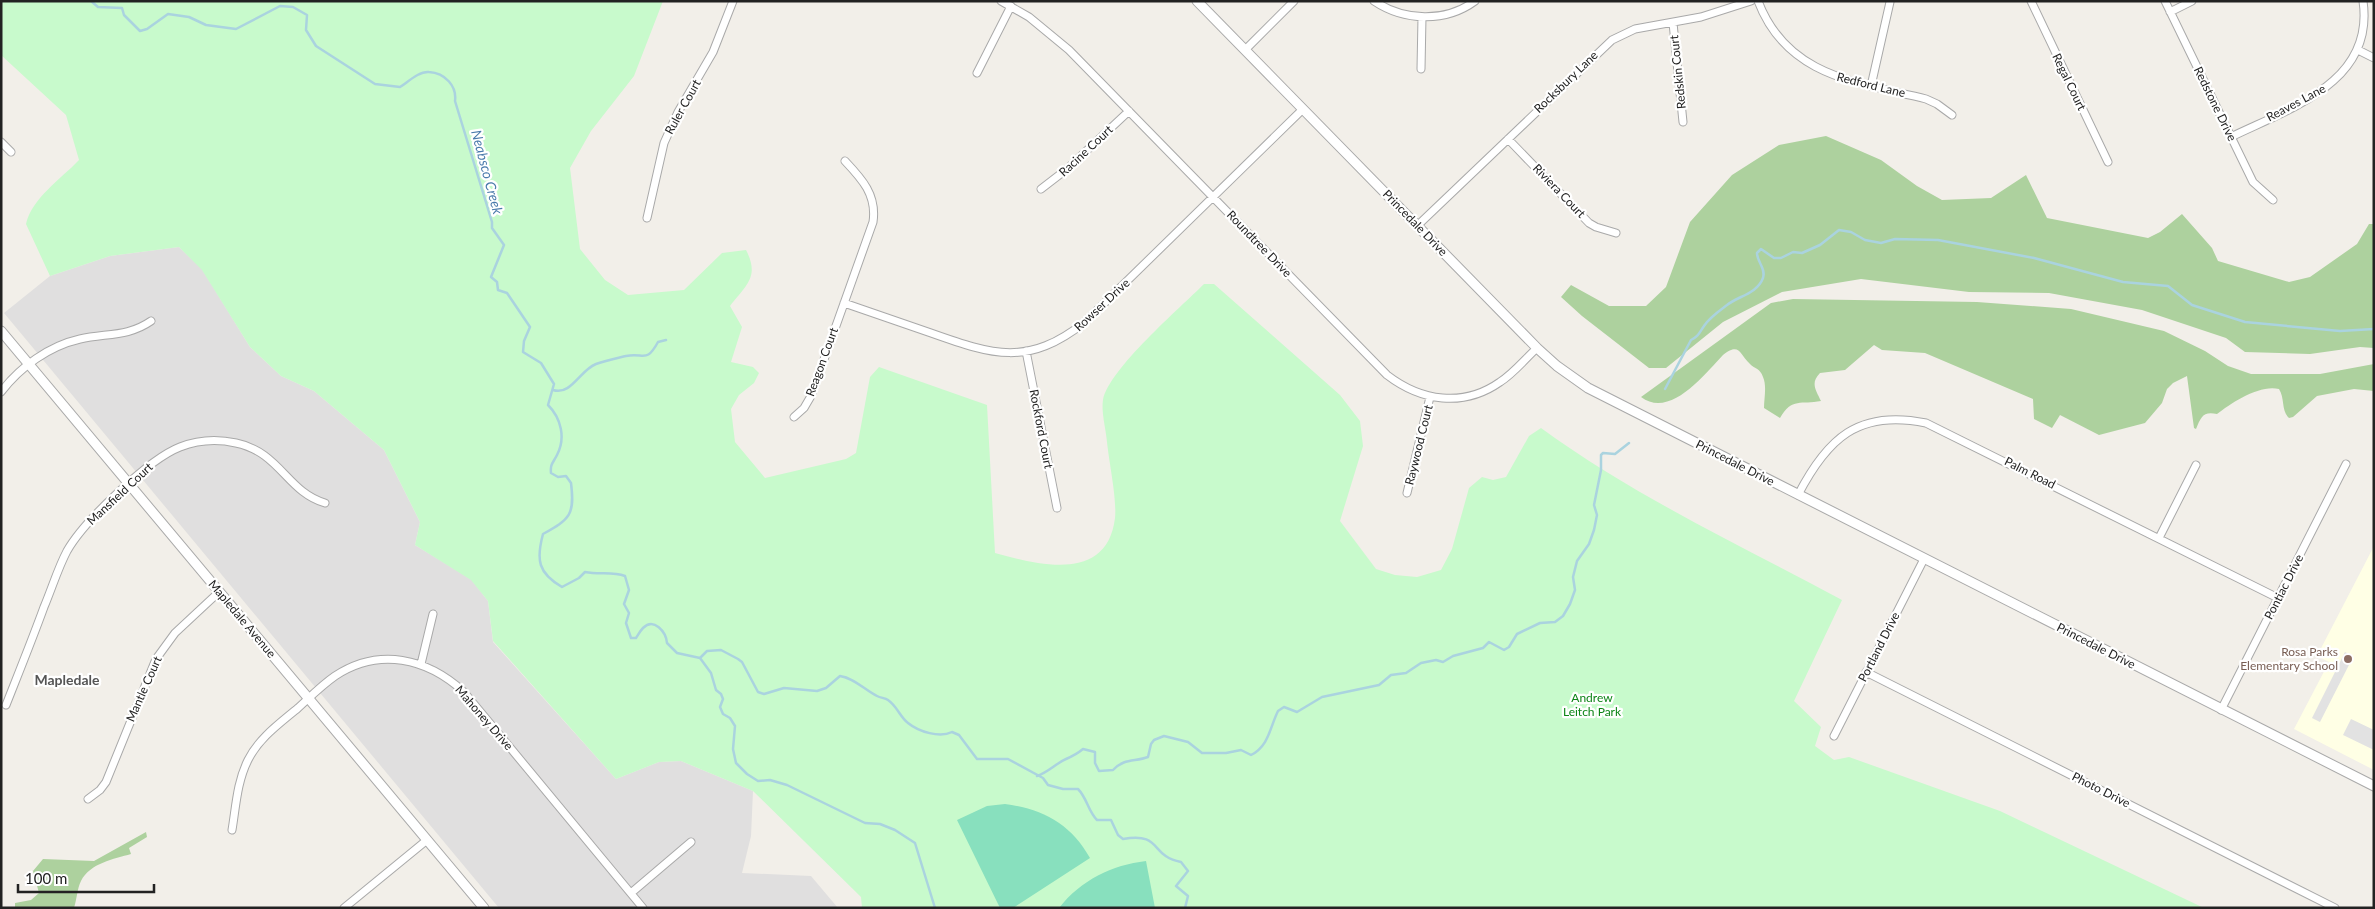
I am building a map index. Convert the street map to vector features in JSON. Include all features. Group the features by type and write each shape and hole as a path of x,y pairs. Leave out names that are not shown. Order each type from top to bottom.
{"street":[{"name":"Ruler Court","path":"647,218 668,134 713,52 733,1"},
{"name":"Roundtree Drive","path":"1001,1 1046,29 1214,197 1387,375 1410,390 1430,397 1450,399 1483,392 1502,381 1536,348"},
{"name":"Princedale Drive","path":"1197,1 1536,348 1556,366 1588,388 2374,786"},
{"path":"1245,50 1294,1"},
{"path":"1374,1 1393,11 1422,17 1446,15 1475,1"},
{"name":"Rocksbury Lane","path":"1417,226 1612,40 1634,29 1701,17 1751,1"},
{"name":"Redford Lane","path":"1758,1 1776,34 1802,60 1837,77 1926,99 1937,104 1952,115"},
{"name":"Regal Court","path":"2031,1 2108,162"},
{"name":"Redstone Drive","path":"2165,1 2253,182 2273,200"},
{"path":"2170,12 2192,1"},
{"name":"Reaves Lane","path":"2231,137 2329,86 2350,64 2358,50 2364,20 2363,1"},
{"path":"1872,86 1890,2"},
{"path":"977,73 1011,6"},
{"path":"1421,69 1422,17"},
{"name":"Redskin Court","path":"1673,23 1683,122"},
{"path":"2358,50 2374,58"},
{"name":"Rowser Drive","path":"844,303 979,350 998,353 1026,351 1059,340 1085,322 1303,109"},
{"name":"Racine Court","path":"1041,189 1067,169 1129,111"},
{"name":"Riviera Court","path":"1508,139 1589,223 1616,233"},
{"path":"1,142 11,152"},
{"name":"Reagon Court","path":"794,417 804,408 811,396 870,232 874,215 873,203 867,187 845,161"},
{"path":"1,392 29,364 66,343 80,339 130,332 151,321"},
{"name":"Mapledale Avenue","path":"1,330 484,908"},
{"name":"Rockford Court","path":"1026,351 1057,508"},
{"name":"Raywood Court","path":"1407,493 1430,397"},
{"name":"Palm Road","path":"1798,495 1817,460 1837,439 1874,422 1894,419 1912,420 1940,428 2278,598"},
{"name":"Mansfield Court","path":"6,705 66,553 87,524 158,460 175,449 192,443 220,440 242,444 263,453 275,462 303,493 325,503"},
{"name":"Pontiac Drive","path":"2221,710 2346,464"},
{"path":"2159,538 2196,465"},
{"name":"Portland Drive","path":"1834,736 1924,559"},
{"name":"Mantle Court","path":"88,798 100,790 106,782 138,699 162,650 182,626 219,592"},
{"path":"421,664 433,614"},
{"name":"Mahoney Drive","path":"232,830 239,785 253,751 267,735 309,698 337,675 362,663 391,659 421,664 441,673 464,692 643,908"},
{"name":"Photo Drive","path":"1866,672 2335,908"},
{"path":"344,908 427,840"},
{"path":"631,893 691,842"}],"shaded area":[{"path":"179,247 202,269 250,347 281,376 314,391 384,450 420,522 415,545 471,579 488,601 493,642 616,779 659,762 681,761 753,791 751,836 742,873 811,876 838,908 499,908 4,313 50,276 110,256"},
{"name":"Rosa Parks Elementary School","path":"2374,546 2374,770 2294,729 2329,662 2317,656"},
{"path":"2345,652 2353,657 2320,722 2312,718"},
{"path":"2351,719 2374,730 2374,750 2343,735"}],"green space":[{"name":"Andrew Leitch Park","path":"1,1 663,1 634,76 591,131 570,168 580,249 605,280 628,295 684,290 722,253 746,250 752,267 751,274 746,286 730,306 742,327 731,362 753,367 759,373 754,383 739,395 731,409 735,442 765,478 846,459 856,453 870,377 879,367 987,405 995,553 1031,562 1050,564 1068,564 1085,561 1099,553 1109,539 1115,518 1114,491 1103,410 1103,400 1108,387 1131,356 1163,323 1204,284 1214,284 1340,395 1360,421 1363,446 1340,521 1376,569 1395,575 1417,577 1441,570 1452,549 1469,488 1482,477 1493,480 1506,477 1529,436 1541,428 1576,453 1650,498 1842,600 1794,701 1821,727 1815,746 1834,760 1849,757 2000,811 2204,908 862,908 861,897 753,791 681,761 659,762 616,779 493,641 488,601 471,580 415,545 420,522 384,450 314,391 281,376 250,347 202,270 179,247 110,256 50,276 26,224 34,206 41,197 79,160 66,115 1,55"},
{"path":"1826,136 1881,160 1917,186 1942,200 1991,198 2026,175 2047,218 2148,238 2160,232 2182,214 2212,248 2218,261 2289,282 2310,277 2357,244 2369,224 2374,224 2374,348 2360,347 2310,354 2245,352 2226,338 2142,310 2049,293 1969,292 1861,279 1782,292 1723,322 1666,368 1649,368 1582,316 1561,297 1571,285 1609,306 1646,306 1666,287 1690,222 1732,175 1779,145"},
{"path":"1793,299 1977,302 2071,309 2164,331 2205,351 2228,366 2251,374 2320,374 2374,364 2374,391 2354,389 2317,396 2293,417 2289,418 2285,412 2279,389 2263,389 2238,400 2217,414 2206,414 2201,418 2196,429 2194,428 2187,376 2173,383 2167,389 2162,403 2145,423 2099,435 2060,415 2052,428 2034,419 2033,399 1925,353 1882,350 1874,345 1845,370 1820,373 1815,383 1821,401 1793,404 1784,411 1780,418 1764,408 1765,384 1763,377 1736,349 1723,355 1696,383 1675,399 1663,403 1652,402 1641,397 1771,303"},
{"path":"1005,804 1032,810 1055,820 1074,836 1090,858 1013,908 1000,908 957,820 987,806"},
{"path":"146,832 147,837 129,848 131,854 96,866 85,875 80,884 74,908 15,908 15,903 31,900 39,893 33,871 43,859 94,861"},
{"path":"1146,861 1155,908 1059,908 1077,889 1109,870"}],"waterway":[{"name":"Neabsco Creek","path":"91,1 98,7 122,8 124,15 140,31 147,29 168,14 189,17 206,25 236,29 280,6 293,7 307,15 306,30 316,46 375,84 400,87 425,72 435,73 449,81 454,90 455,101 492,222 492,228 504,245 491,277 497,282 498,290 507,293 530,327 524,341 523,352 541,363 554,384 548,405 559,422 562,435 560,449 551,465 551,473 558,477 566,476 571,483 572,502 569,515 565,520 543,534 540,559 541,565 548,576 562,587 579,578 585,572 625,576 629,590 624,604 629,613 626,623 631,638 636,638 643,628 651,624 659,627 667,643 677,653 700,658 707,651 721,650 742,662 758,692 764,694 784,688 817,691 826,688 840,676 845,677 877,696 888,700 894,705 905,721 918,729 936,734 952,732 959,735 977,759 1008,759 1043,778 1048,785 1063,789 1078,789 1097,820 1111,820 1118,835 1123,839 1144,839 1164,855 1181,862 1188,871 1176,886 1188,896 1185,908"},
{"path":"1665,389 1691,340 1697,336 1714,315 1731,302 1752,291 1760,283 1764,274 1757,253 1761,249 1774,258 1781,258 1793,252 1802,253 1820,245 1839,230 1851,232 1865,240 1881,243 1895,239 1938,240 2034,258 2123,282 2168,286 2192,305 2245,322 2340,331 2374,329"},
{"path":"553,390 559,391 570,386 585,371 596,364 626,356 647,355 658,342 666,340"},
{"path":"1037,776 1083,749 1095,752 1095,763 1099,771 1113,770 1125,762 1148,757 1154,740 1164,736 1188,742 1202,753 1226,753 1241,750 1251,755 1262,747 1278,711 1284,707 1297,712 1322,697 1379,685 1391,675 1406,673 1421,663 1436,660 1443,662 1453,656 1483,648 1489,642 1504,650 1509,647 1517,634 1540,623 1555,622 1563,616 1570,604 1575,590 1573,577 1577,561 1589,544 1594,530 1597,515 1594,505 1601,470 1601,455 1603,453 1615,454 1629,443"},
{"path":"700,658 711,673 716,690 721,694 723,699 720,707 723,714 730,718 735,726 733,749 736,763 747,774 758,781 770,780 787,785 865,823 880,824 895,830 915,843 935,908"}],"place":[{"name":"Rosa Parks Elementary School","path":"2348,659"}],"district":[{"name":"Mapledale","path":"67,680"}]}
